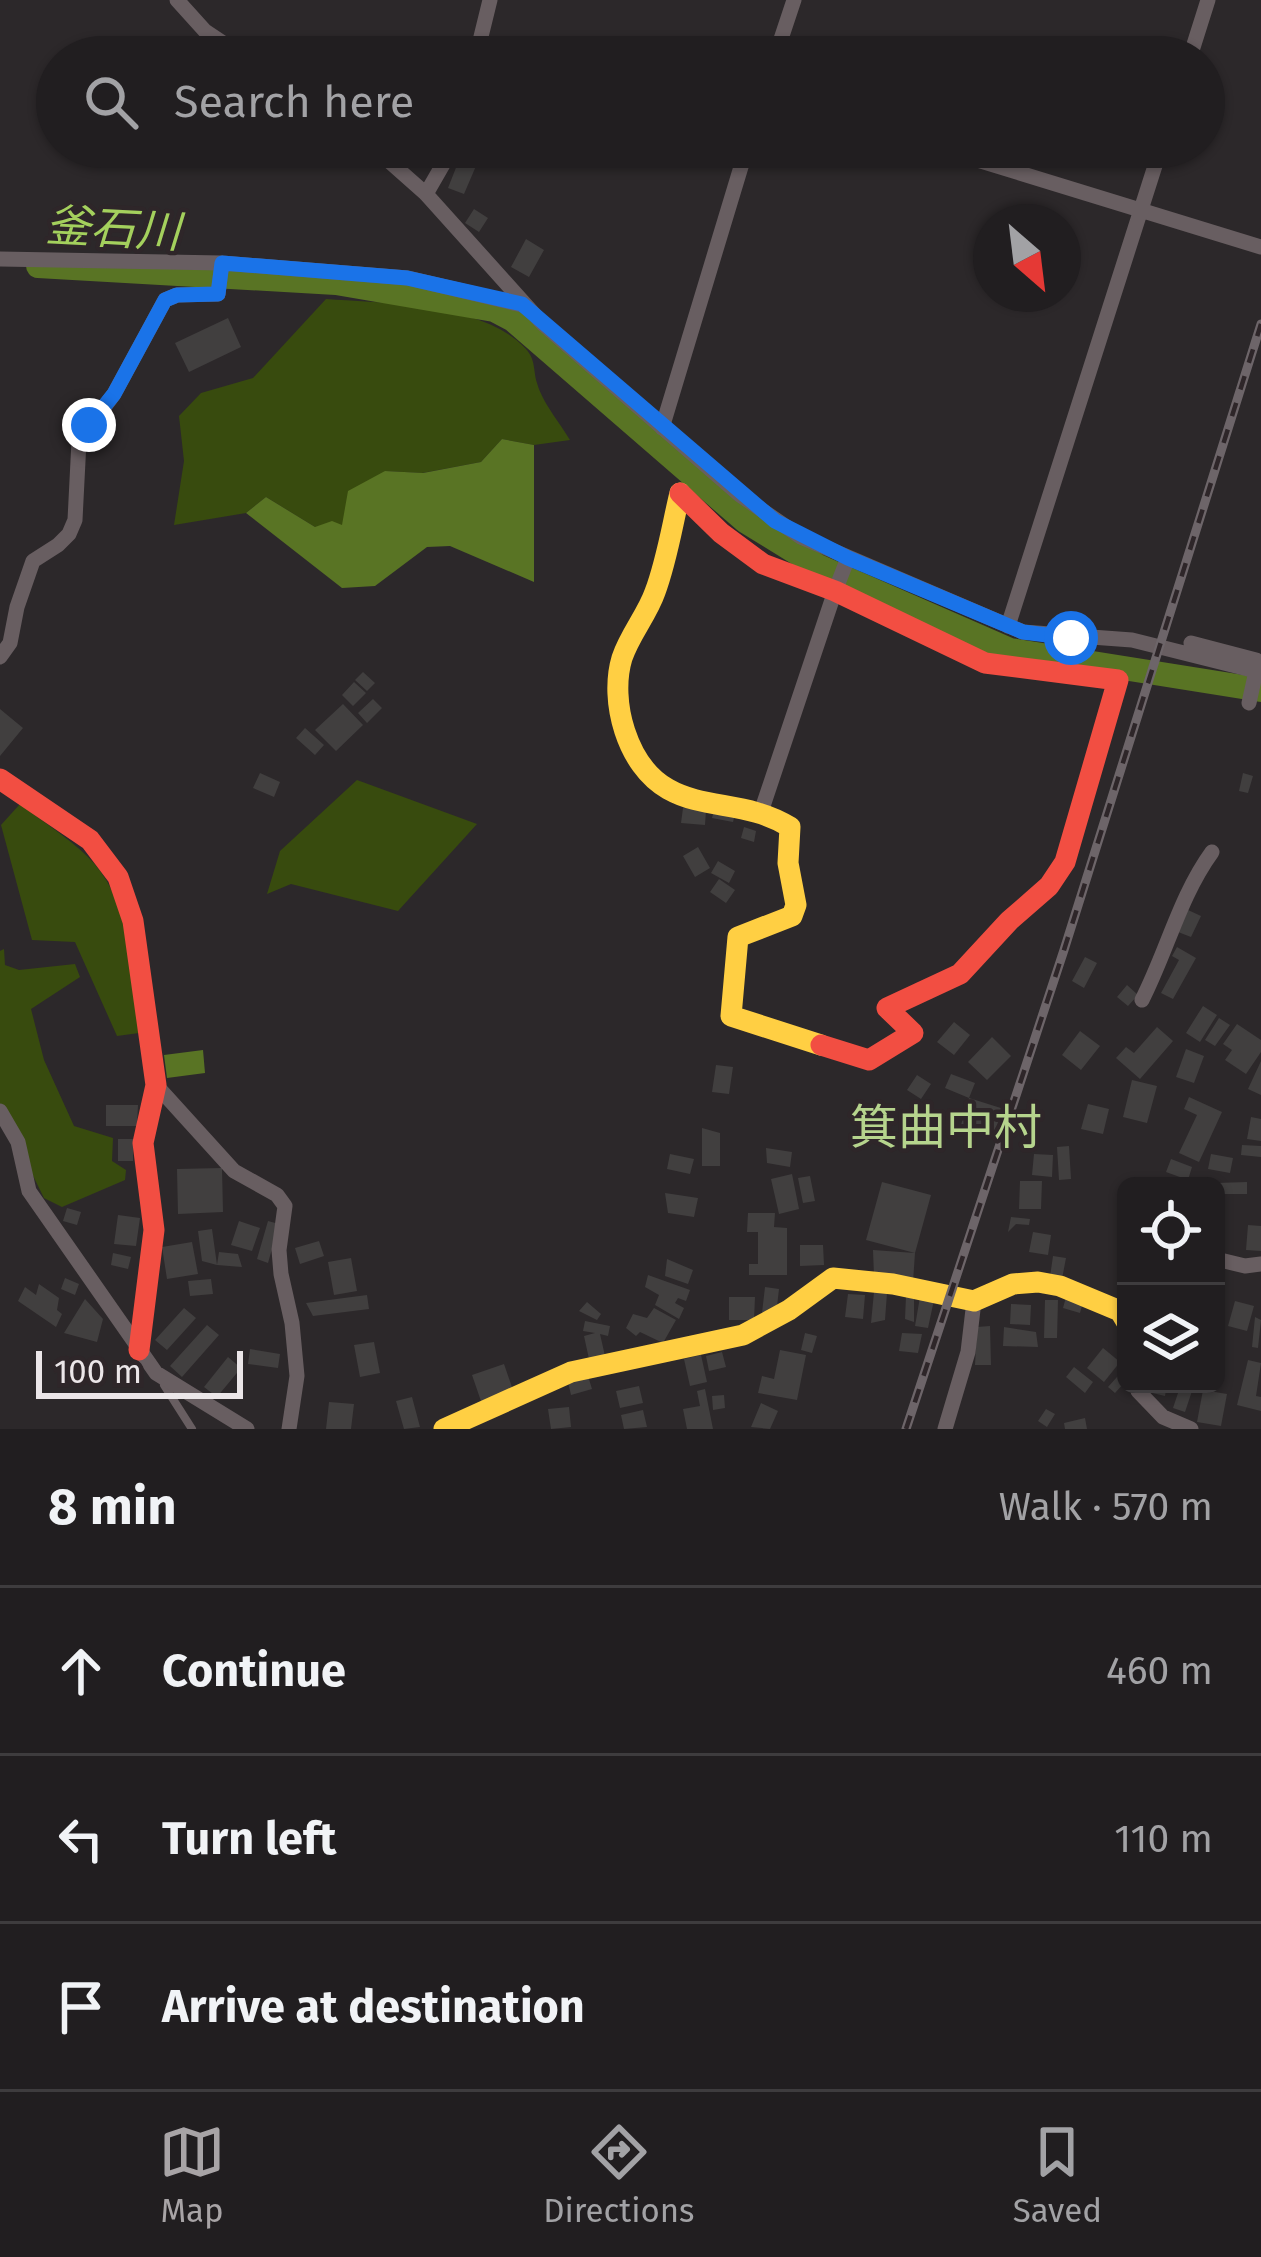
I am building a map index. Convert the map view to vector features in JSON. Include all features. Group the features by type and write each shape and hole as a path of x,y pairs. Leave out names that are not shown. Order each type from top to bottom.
{"street":[{"path":"177,0 212,36"},
{"path":"481,36 490,0"},
{"path":"783,36 794,0"},
{"path":"1197,36 1208,0"},
{"path":"397,168 515,289 522,304 841,576 985,663 1118,680 1065,862 1048,886 960,974 887,1008 913,1033 869,1060 731,1016 738,937 791,916 796,904 788,863 790,827 762,808 686,795 662,786 641,763 623,729 620,664 656,590 680,493 763,564 841,576 1051,637 1132,640 1257,674"},
{"path":"426,194 440,168"},
{"path":"662,428 741,168"},
{"path":"1000,168 1261,247"},
{"path":"1008,626 1154,168"},
{"path":"0,260 222,263 407,278 522,304"},
{"path":"0,657 10,644 33,561 69,534 75,520 79,441 114,394 165,300 177,295 218,294 222,263"},
{"path":"762,808 841,576"},
{"path":"1191,644 1256,661 1249,700"},
{"path":"0,779 90,840 118,877 133,921 156,1085 143,1143 154,1230 139,1350"},
{"path":"1142,1000 1167,951 1192,880 1212,852"},
{"path":"156,1085 234,1171 277,1195 285,1207 279,1250 297,1376 289,1429"},
{"path":"0,1112 18,1142 29,1191 156,1373 247,1429"},
{"path":"1225,1261 1245,1267 1261,1264"},
{"path":"444,1429 571,1372 743,1335 833,1278 974,1301 1013,1284 1038,1282 1117,1309"},
{"path":"944,1429 968,1352 974,1301"},
{"path":"1140,1393 1163,1417 1191,1429"}],"lane":[{"path":"156,1373 192,1429"}],"shaded area":[{"path":"326,299 431,308 507,333 529,352 543,398 570,440 534,445 502,439 481,462 422,473 385,471 343,526 315,527 266,497 246,513 174,525 184,461 179,416 201,393 253,378"},
{"path":"502,439 534,445 534,582 450,546 427,547 375,586 342,588 246,513 266,497 315,527 332,521 342,525 348,491 385,471 423,473 481,462"},
{"path":"357,780 477,824 398,911 291,884 267,894 280,851"},
{"path":"20,804 87,856 114,894 128,939 139,1033 117,1036 75,942 32,940 1,825"},
{"path":"4,949 5,965 19,970 75,964 80,977 31,1009 44,1060 74,1126 113,1138 112,1161 126,1170 125,1180 62,1207 44,1198 0,1109 0,951"},
{"path":"203,1050 205,1073 167,1078 164,1055"}],"building":[{"path":"456,168 475,168 464,194 448,188"},
{"path":"474,209 488,218 479,232 465,223"},
{"path":"526,239 544,250 529,277 511,267"},
{"path":"228,318 241,347 189,372 175,343"},
{"path":"363,672 375,683 367,691 355,680"},
{"path":"354,682 366,693 353,706 342,695"},
{"path":"373,699 382,708 367,723 358,713"},
{"path":"343,704 363,725 336,751 315,730"},
{"path":"0,709 23,728 0,756"},
{"path":"305,728 324,745 315,755 296,738"},
{"path":"260,773 280,782 274,797 253,788"},
{"path":"1243,773 1253,776 1248,793 1239,791"},
{"path":"715,806 736,810 733,822 712,818"},
{"path":"683,808 706,810 705,825 681,823"},
{"path":"744,827 756,831 754,842 741,838"},
{"path":"698,847 710,868 695,877 683,856"},
{"path":"718,861 735,871 729,883 711,873"},
{"path":"719,879 735,890 726,903 710,892"},
{"path":"1188,910 1201,916 1191,937 1178,932"},
{"path":"1177,947 1196,958 1173,999 1161,993 1179,960 1172,956"},
{"path":"1085,957 1097,963 1084,988 1072,981"},
{"path":"1127,985 1138,995 1128,1006 1117,997"},
{"path":"1203,1006 1217,1015 1200,1042 1186,1033"},
{"path":"1219,1018 1230,1025 1215,1046 1205,1040"},
{"path":"954,1022 970,1035 954,1055 937,1042"},
{"path":"1237,1024 1261,1040 1261,1052 1246,1074 1225,1060 1232,1050 1223,1044"},
{"path":"1157,1027 1173,1041 1140,1079 1116,1058 1126,1047 1134,1053"},
{"path":"1080,1031 1100,1046 1081,1070 1062,1055"},
{"path":"992,1037 1011,1056 987,1080 968,1062"},
{"path":"1186,1049 1204,1056 1194,1083 1176,1077"},
{"path":"1261,1061 1261,1095 1248,1089"},
{"path":"716,1065 733,1067 729,1094 712,1092"},
{"path":"951,1074 975,1083 969,1098 945,1088"},
{"path":"917,1075 931,1084 921,1099 907,1090"},
{"path":"1132,1080 1157,1086 1147,1123 1123,1117"},
{"path":"1189,1097 1222,1112 1199,1162 1179,1153 1197,1115 1184,1109"},
{"path":"969,1098 1004,1109 995,1136 961,1125"},
{"path":"1088,1104 1109,1109 1103,1134 1081,1129"},
{"path":"106,1105 138,1105 137,1126 106,1126"},
{"path":"1251,1117 1261,1119 1261,1141 1247,1139"},
{"path":"702,1128 720,1133 720,1166 702,1166"},
{"path":"118,1139 133,1139 133,1161 118,1161"},
{"path":"1242,1145 1261,1146 1261,1157 1241,1155"},
{"path":"1069,1146 1071,1179 1059,1180 1057,1147"},
{"path":"766,1148 792,1152 790,1167 767,1163"},
{"path":"670,1154 694,1159 690,1174 667,1169"},
{"path":"1034,1154 1053,1155 1052,1177 1032,1175"},
{"path":"1211,1154 1233,1158 1230,1173 1208,1169"},
{"path":"1171,1159 1192,1167 1189,1177 1166,1172"},
{"path":"222,1168 223,1212 178,1214 177,1169"},
{"path":"792,1174 799,1209 779,1214 771,1179"},
{"path":"810,1176 815,1201 803,1203 798,1178"},
{"path":"1020,1181 1042,1181 1041,1209 1019,1209"},
{"path":"882,1182 931,1195 915,1253 866,1240"},
{"path":"1247,1182 1247,1194 1225,1194 1225,1183"},
{"path":"665,1193 698,1198 694,1217 668,1213"},
{"path":"67,1208 81,1212 77,1225 63,1221"},
{"path":"748,1213 775,1213 774,1227 787,1228 787,1275 749,1275 749,1264 758,1264 758,1232 747,1232"},
{"path":"118,1215 140,1218 136,1246 114,1244"},
{"path":"1011,1217 1030,1219 1029,1225 1016,1224 1008,1232"},
{"path":"239,1221 260,1228 252,1251 231,1245"},
{"path":"268,1221 279,1224 268,1263 257,1259"},
{"path":"1248,1225 1261,1226 1261,1251 1246,1250"},
{"path":"212,1229 217,1265 202,1261 198,1231"},
{"path":"1033,1232 1051,1235 1048,1255 1029,1252"},
{"path":"319,1241 324,1256 300,1264 295,1248"},
{"path":"192,1242 198,1274 167,1279 162,1247"},
{"path":"800,1245 823,1245 824,1265 800,1266"},
{"path":"873,1250 915,1253 913,1282 874,1276"},
{"path":"219,1252 238,1254 242,1267 217,1265"},
{"path":"113,1253 131,1257 128,1269 111,1265"},
{"path":"1053,1256 1066,1258 1062,1279 1050,1277"},
{"path":"351,1258 357,1291 334,1295 328,1262"},
{"path":"667,1259 693,1270 688,1284 665,1276"},
{"path":"648,1275 690,1290 686,1301 678,1298 675,1303 684,1308 679,1319 655,1305 659,1295 645,1287"},
{"path":"65,1278 79,1284 75,1295 61,1289"},
{"path":"211,1279 213,1294 190,1296 188,1281"},
{"path":"39,1284 59,1298 57,1310 62,1314 56,1327 18,1301 25,1287 36,1295"},
{"path":"765,1287 779,1289 776,1315 762,1313"},
{"path":"874,1292 887,1293 885,1320 871,1323"},
{"path":"848,1294 865,1295 863,1319 845,1317"},
{"path":"367,1295 369,1309 313,1316 306,1303"},
{"path":"906,1296 914,1299 914,1322 905,1319"},
{"path":"729,1297 755,1297 754,1320 729,1320"},
{"path":"920,1297 934,1300 928,1328 915,1326"},
{"path":"1066,1297 1083,1302 1080,1313 1063,1308"},
{"path":"85,1299 103,1319 97,1342 64,1333"},
{"path":"1045,1300 1058,1300 1057,1338 1044,1338"},
{"path":"1235,1301 1254,1306 1247,1331 1228,1326"},
{"path":"587,1302 601,1314 597,1320 579,1311"},
{"path":"1011,1304 1031,1305 1030,1325 1010,1324"},
{"path":"184,1308 196,1318 167,1350 155,1340"},
{"path":"654,1308 676,1320 663,1343 640,1332 636,1336 626,1328 633,1314 647,1318"},
{"path":"1255,1317 1261,1320 1258,1348 1252,1347"},
{"path":"585,1321 610,1326 608,1336 600,1334 605,1356 589,1359 584,1336 595,1333 583,1331"},
{"path":"207,1325 219,1335 182,1377 170,1366"},
{"path":"990,1326 991,1365 975,1365 977,1327"},
{"path":"1004,1327 1036,1332 1038,1347 1003,1346"},
{"path":"805,1333 817,1336 812,1353 801,1350"},
{"path":"902,1333 922,1334 918,1353 899,1351"},
{"path":"374,1342 380,1373 360,1377 354,1345"},
{"path":"1103,1348 1117,1360 1104,1382 1087,1368"},
{"path":"250,1349 280,1354 278,1368 248,1364"},
{"path":"780,1350 806,1355 797,1400 758,1393 762,1376 774,1379"},
{"path":"722,1352 726,1367 709,1371 706,1356"},
{"path":"701,1355 707,1382 690,1386 684,1359"},
{"path":"228,1357 241,1368 217,1397 204,1387"},
{"path":"1248,1360 1261,1363 1256,1396 1261,1397 1261,1411 1237,1405"},
{"path":"504,1364 514,1393 482,1404 472,1375"},
{"path":"1074,1367 1093,1382 1085,1393 1066,1377"},
{"path":"588,1376 592,1389 571,1395 568,1382"},
{"path":"639,1386 643,1403 620,1408 616,1391"},
{"path":"705,1389 713,1429 687,1429 683,1409 700,1406 697,1391"},
{"path":"1178,1393 1191,1393 1185,1412 1173,1408"},
{"path":"1202,1393 1227,1394 1221,1426 1197,1422"},
{"path":"724,1395 725,1408 713,1410 712,1396"},
{"path":"412,1397 420,1427 404,1429 396,1401"},
{"path":"329,1402 354,1404 351,1429 326,1429"},
{"path":"761,1403 778,1411 770,1429 751,1427"},
{"path":"569,1407 571,1427 551,1429 548,1409"},
{"path":"1046,1409 1055,1414 1047,1427 1038,1421"},
{"path":"643,1410 647,1427 624,1429 621,1415"},
{"path":"1085,1418 1087,1429 1065,1429 1064,1423"}],"waterway":[{"name":"釜石川","path":"38,266 336,283 494,310 513,320 745,521 818,566 1010,650 1261,690"}],"railway":[{"path":"906,1429 1064,950 1261,324"}],"traffic: slow":[{"path":"680,493 655,592 622,658 620,712 632,749 654,779 668,789 758,813 790,827 788,863 796,905 792,916 738,937 731,1016 821,1045"},
{"path":"444,1429 571,1372 743,1335 833,1278 893,1284 974,1301 1013,1284 1038,1282 1117,1310"}],"traffic: jam":[{"path":"680,493 721,533 763,564 835,591 985,663 1118,680 1065,862 1049,886 960,974 887,1008 913,1033 869,1060 821,1045"},
{"path":"0,779 90,840 118,877 133,921 156,1085 143,1143 154,1230 139,1350"}],"district":[{"name":"箕曲中村","path":"946,1127"}],"route":[{"path":"89,425 114,394 165,300 177,295 218,294 222,263 407,278 522,304 740,495 801,537 1023,632 1071,638"}]}
